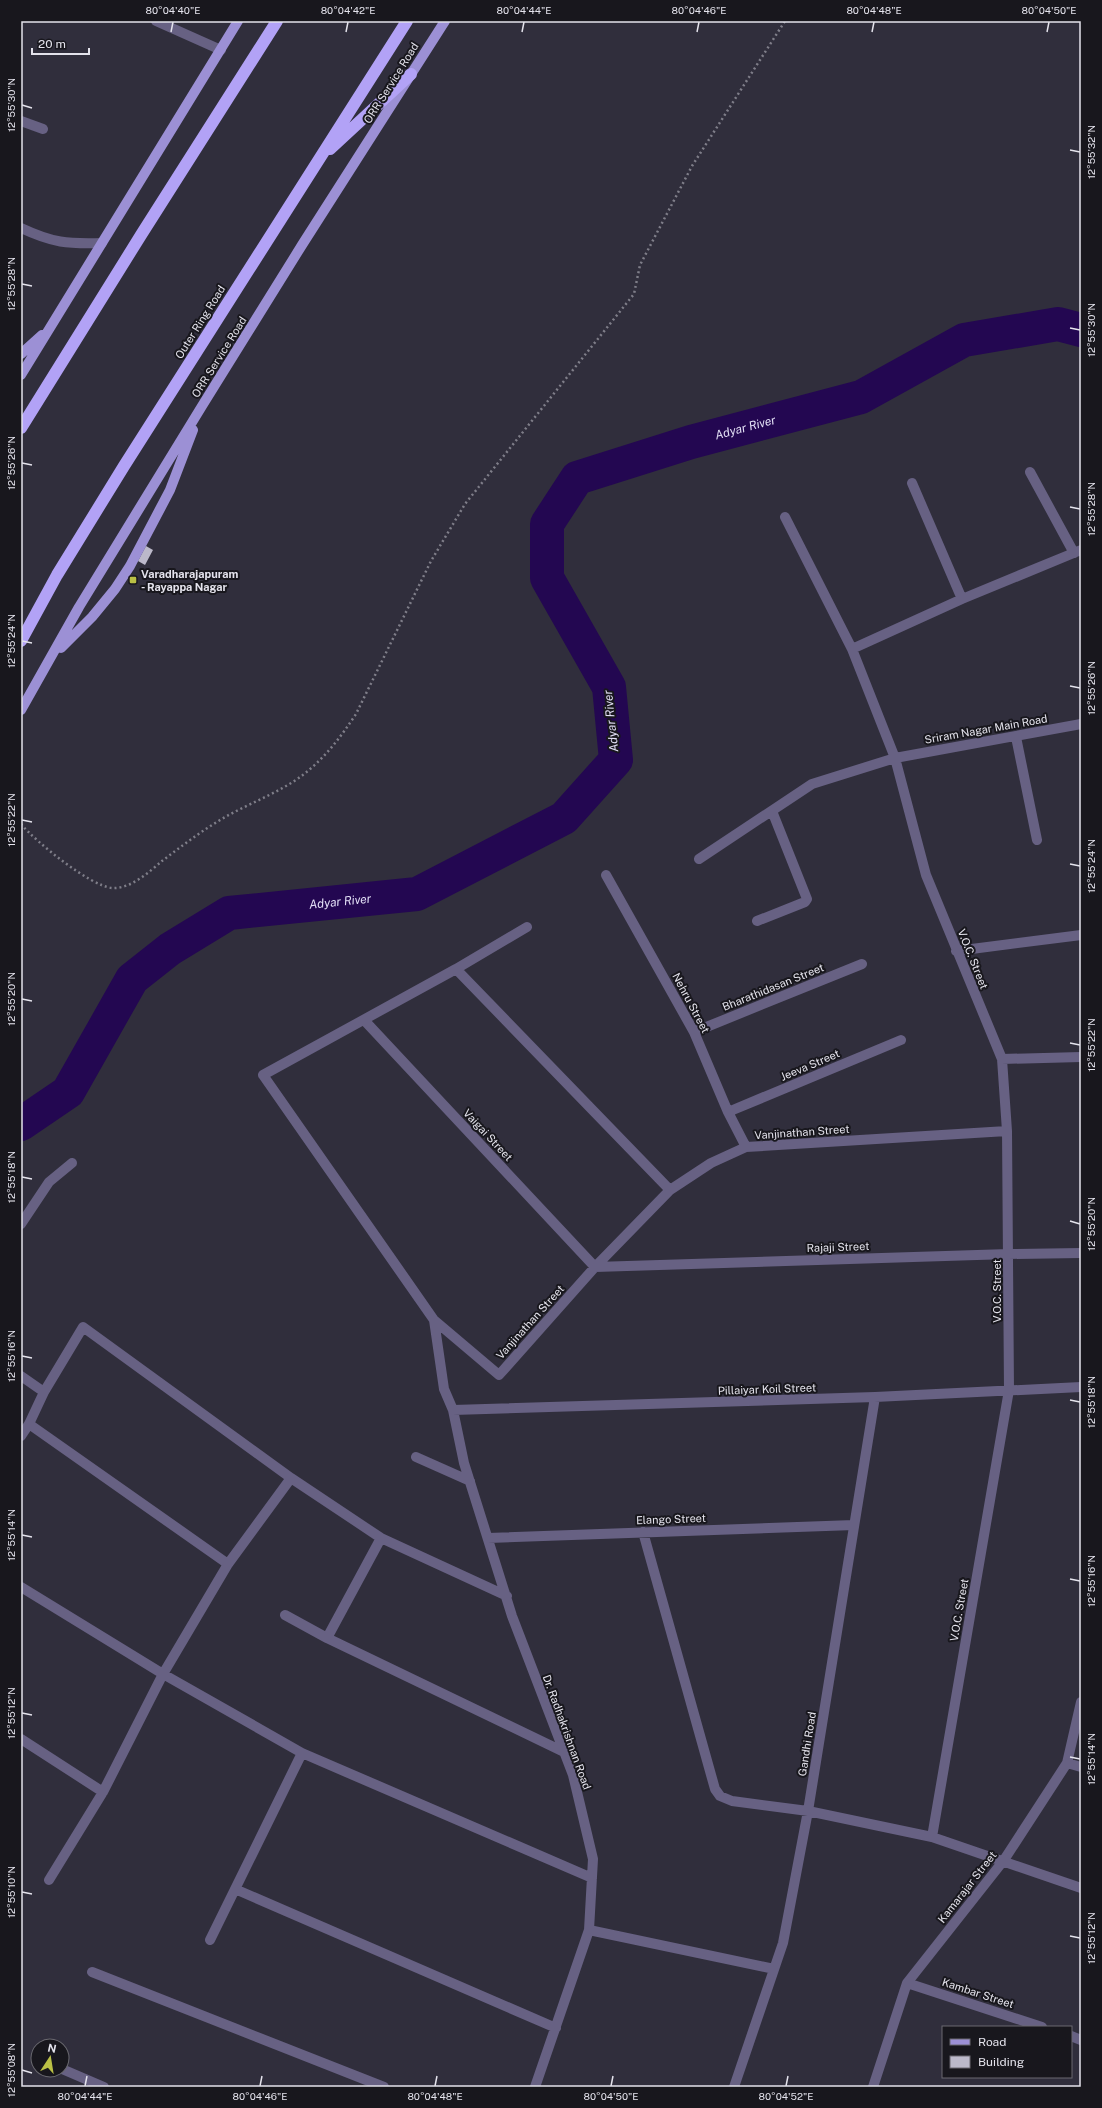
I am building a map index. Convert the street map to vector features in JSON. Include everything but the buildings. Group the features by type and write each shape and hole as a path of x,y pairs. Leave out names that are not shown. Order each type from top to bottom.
{"highway":[{"path":"269,33 274,21"},
{"path":"21,428 277,21"},
{"name":"Outer Ring Road","path":"21,641 57,575 108,492 407,21"},
{"path":"317,162 411,74"}],"main road":[{"path":"21,375 238,21"},
{"name":"ORR Service Road","path":"21,710 79,607 198,413 302,245 445,21"},
{"path":"21,354 51,326"},
{"path":"52,657 92,617 115,589 130,566 170,490 184,458 198,413"}],"street":[{"path":"156,21 221,50"},
{"path":"21,121 43,129"},
{"path":"21,228 54,242 68,244 102,243"},
{"path":"852,650 962,599 1078,551 1030,472"},
{"path":"912,483 962,599"},
{"name":"V.O.C. Street","path":"785,517 852,650 895,758 926,875 956,951 1002,1059 1007,1131 1009,1390 932,1837"},
{"name":"Sriram Nagar Main Road","path":"699,859 812,784 895,758 1081,724"},
{"path":"1016,737 1037,840"},
{"path":"758,921 805,902 807,899 772,811"},
{"name":"Nehru Street","path":"606,875 694,1032 728,1112 746,1147"},
{"path":"434,1320 263,1075 456,969 526,927"},
{"path":"956,951 1081,935"},
{"name":"Bharathidasan Street","path":"694,1032 862,964"},
{"path":"456,969 670,1190"},
{"name":"Vaigai Street","path":"364,1020 595,1266"},
{"name":"Jeeva Street","path":"728,1112 901,1040"},
{"path":"1002,1059 1081,1057"},
{"name":"Vanjinathan Street","path":"434,1320 499,1375 595,1266 670,1190 711,1163 746,1147 1007,1131"},
{"path":"21,1224 49,1182 72,1163"},
{"name":"Rajaji Street","path":"595,1266 1081,1253"},
{"name":"Dr. Radhakrishnan Road","path":"434,1320 444,1389 454,1410 464,1463 507,1596 512,1616 573,1775 593,1859 589,1930 535,2087"},
{"path":"21,1436 29,1424 44,1392 83,1327 291,1478 381,1538 507,1596"},
{"path":"21,1376 44,1392"},
{"name":"Pillaiyar Koil Street","path":"454,1410 875,1397 1081,1387"},
{"name":"Gandhi Road","path":"734,2087 783,1943 808,1811 875,1397"},
{"path":"29,1424 228,1564"},
{"path":"416,1458 470,1481"},
{"path":"49,1880 103,1792 163,1674 228,1564 291,1478"},
{"name":"Elango Street","path":"488,1538 854,1525"},
{"path":"643,1532 715,1790 720,1796 732,1801 808,1811 932,1837 1004,1860 1081,1888"},
{"path":"327,1638 381,1538"},
{"path":"21,1587 163,1674 302,1753 592,1878"},
{"path":"285,1615 327,1638 564,1752"},
{"name":"Kamarajar Street","path":"873,2087 906,1982 1004,1860 1067,1763 1081,1702"},
{"path":"21,1739 103,1792"},
{"path":"210,1940 302,1753"},
{"path":"1067,1763 1081,1767"},
{"path":"235,1889 556,2028"},
{"path":"589,1930 774,1969"},
{"path":"92,1972 384,2087"},
{"name":"Kambar Street","path":"906,1982 1039,2026"},
{"path":"70,2072 104,2087"}],"path":[{"path":"21,824 50,850 86,877 100,885 112,888 123,887 153,869 196,835 308,771 322,758 341,737 356,714 431,561 464,504 634,294 640,265 692,166 785,21"}],"waterway":[{"name":"Adyar River","path":"21,1124 68,1092 132,979 170,949 229,913 417,894 564,818 616,760 609,687 547,578 547,524 577,478 691,442 861,397 964,340 1058,324 1081,330"}],"place":[{"name":"Varadharajapuram - Rayappa Nagar","path":"133,580"}]}
